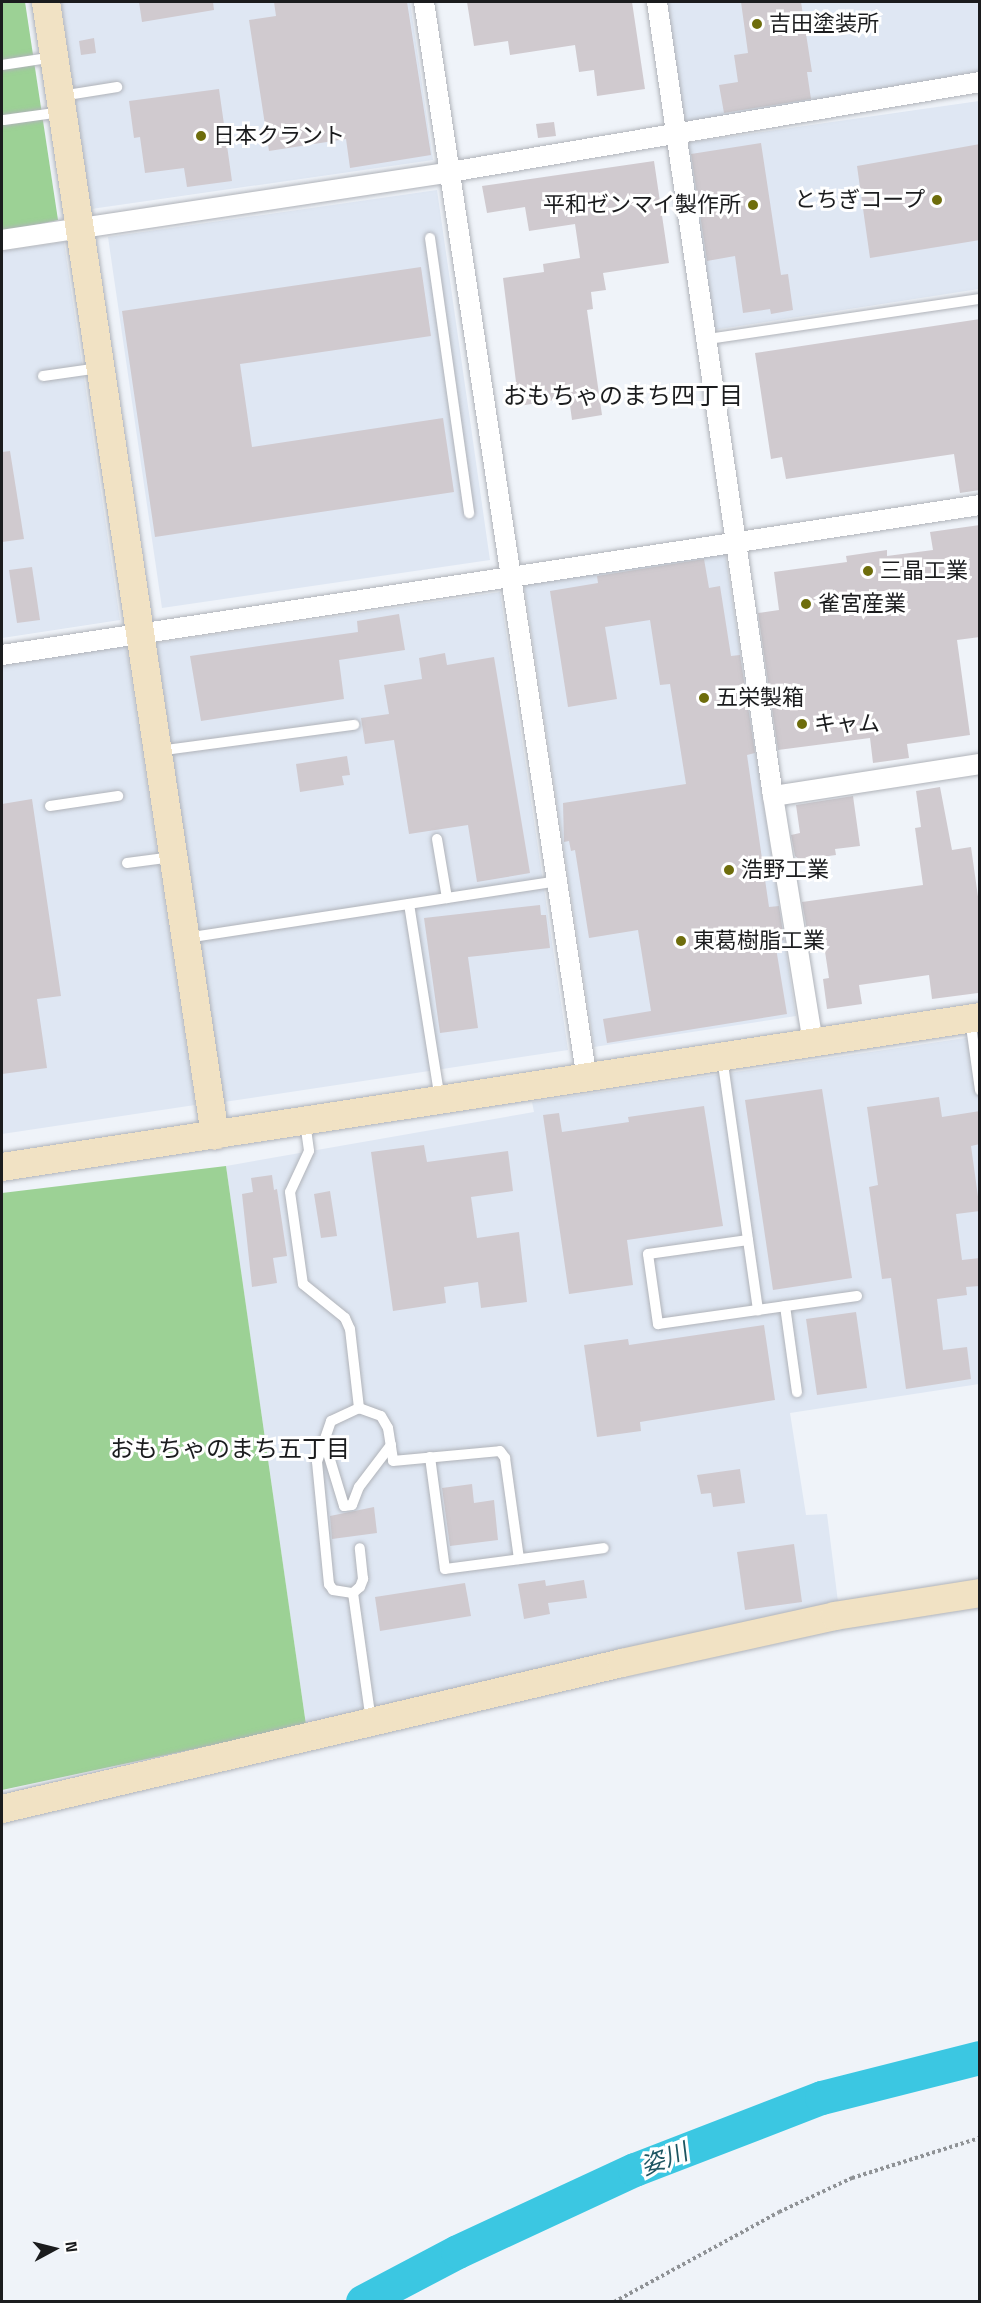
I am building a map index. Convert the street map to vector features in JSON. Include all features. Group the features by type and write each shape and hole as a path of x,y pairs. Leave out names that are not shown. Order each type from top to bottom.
{"street":[{"path":"46,2 215,1135"},
{"path":"424,2 587,1080"},
{"path":"657,2 708,339 772,796 813,1042"},
{"path":"2,240 450,172 980,82"},
{"path":"2,655 140,636 980,505"},
{"path":"772,796 980,764"},
{"path":"2,1167 587,1080 813,1042 975,1018"},
{"path":"2,1809 835,1616 980,1593"}],"lane":[{"path":"2,65 54,57"},
{"path":"4,120 117,87"},
{"path":"429,238 469,513"},
{"path":"708,339 980,299"},
{"path":"43,376 100,367"},
{"path":"158,751 354,725"},
{"path":"50,806 118,796"},
{"path":"437,839 447,898"},
{"path":"127,863 173,856"},
{"path":"185,938 557,881"},
{"path":"409,904 440,1102"},
{"path":"975,1018 980,1090"},
{"path":"722,1057 758,1310"},
{"path":"305,1122 309,1151 290,1192 303,1284 345,1318 350,1329 359,1408"},
{"path":"748,1240 648,1254 658,1324 857,1296"},
{"path":"785,1306 797,1392"},
{"path":"353,1593 333,1590 329,1584 317,1462 323,1438 331,1421 359,1408 381,1416 391,1445 393,1461 500,1451 505,1458 519,1559"},
{"path":"323,1438 344,1506 352,1505 359,1487 391,1445"},
{"path":"430,1457 445,1569 604,1548"},
{"path":"360,1548 363,1579 353,1593 371,1724"}],"path":[{"path":"614,2301 779,2212 852,2178 980,2138"}],"shaded area":[{"path":"61,2 410,2 433,160 91,209"},
{"path":"666,2 979,2 979,75 684,124"},
{"name":"とちぎコープ","path":"979,101 979,289 713,330 685,143"},
{"path":"437,190 490,560 162,608 108,237"},
{"path":"64,242 120,620 2,638 2,251"},
{"path":"725,553 796,1016 594,1047 524,584"},
{"path":"500,592 568,1050 224,1102 156,643"},
{"path":"126,645 195,1105 2,1134 2,664"},
{"path":"979,1036 979,1384 790,1413 806,1515 827,1514 838,1602 610,1651 306,1725 226,1166 534,1112 532,1102"}],"green space":[{"path":"2,2 25,2 58,220 2,232"},
{"path":"226,1166 306,1725 2,1790 2,1193"}],"building":[{"path":"139,2 213,2 214,10 142,22"},
{"path":"274,2 407,2 431,155 350,168 346,139 269,151 249,20 276,16"},
{"path":"467,2 632,2 645,89 597,96 594,70 579,72 575,45 510,55 508,41 474,46"},
{"path":"741,2 801,2 812,72 807,72 811,99 724,113 719,85 738,82 734,55 748,53"},
{"path":"94,38 96,53 81,55 79,41"},
{"path":"219,89 232,181 187,187 184,168 145,173 140,137 134,138 129,101"},
{"path":"554,122 556,136 538,138 536,124"},
{"name":"平和ゼンマイ製作所","path":"761,143 781,275 788,274 793,310 771,314 770,309 743,313 735,256 707,261 691,154"},
{"path":"980,144 980,240 870,258 857,166"},
{"path":"654,161 669,263 603,273 606,290 591,292 593,309 587,310 602,415 572,420 569,398 519,406 503,278 544,272 543,264 580,258 575,224 529,231 525,207 487,213 482,186"},
{"path":"421,267 431,336 240,364 252,447 443,418 454,492 155,537 122,311"},
{"path":"980,319 980,490 960,493 954,454 786,479 782,457 771,459 755,353"},
{"path":"10,451 24,539 2,542 2,452"},
{"path":"980,525 980,637 957,640 970,735 907,744 909,758 873,763 870,738 778,750 758,613 779,610 774,572 847,562 846,556 887,550 887,556 933,550 930,532"},
{"path":"704,559 709,588 720,586 731,656 740,655 755,753 747,755 769,907 779,906 784,940 775,942 787,1014 607,1043 603,1019 651,1011 638,930 589,938 575,850 571,851 569,841 564,842 563,803 686,784 670,684 660,685 650,620 605,627 617,699 568,707 550,591 598,583 597,576"},
{"path":"32,567 40,620 17,623 9,570"},
{"path":"399,614 405,650 339,660 344,699 201,721 190,656 358,632 357,621"},
{"path":"445,653 447,665 494,657 530,873 477,882 468,825 409,834 394,740 365,744 361,718 389,714 384,685 422,679 419,658"},
{"path":"347,756 350,775 342,776 344,785 300,792 296,764"},
{"path":"940,787 952,850 971,847 980,911 978,993 932,999 929,975 859,985 862,1004 827,1009 823,979 829,978 824,945 810,947 802,902 923,885 915,828 921,827 916,791"},
{"path":"853,796 860,846 835,849 836,855 800,860 795,856 791,835 800,833 796,805"},
{"path":"32,799 61,996 37,999 47,1068 2,1074 2,804"},
{"path":"540,905 541,915 546,915 550,948 468,957 478,1028 440,1033 424,918"},
{"path":"822,1089 852,1278 773,1290 745,1100"},
{"path":"939,1097 942,1117 980,1111 980,1144 971,1146 980,1211 956,1214 962,1260 980,1258 980,1286 966,1287 967,1295 937,1299 943,1350 967,1347 971,1379 906,1389 891,1278 882,1279 869,1187 878,1185 867,1107"},
{"path":"704,1106 723,1226 627,1240 633,1285 569,1294 543,1115 559,1113 562,1132 629,1122 628,1117"},
{"path":"424,1145 427,1162 508,1151 513,1191 471,1197 477,1238 519,1232 527,1302 481,1308 478,1282 444,1287 446,1303 393,1311 371,1152"},
{"path":"272,1175 274,1190 277,1189 287,1256 273,1258 277,1283 252,1287 242,1194 253,1192 251,1178"},
{"path":"330,1191 337,1236 321,1238 314,1194"},
{"path":"856,1312 867,1388 817,1395 806,1319"},
{"path":"764,1325 775,1400 640,1422 641,1431 597,1437 584,1345 628,1339 629,1345"},
{"path":"740,1469 745,1503 713,1507 711,1493 701,1494 697,1475"},
{"path":"472,1484 474,1503 494,1500 498,1540 450,1546 442,1488"},
{"path":"374,1507 377,1533 332,1539 330,1516"},
{"path":"794,1544 802,1602 745,1610 737,1552"},
{"path":"545,1580 546,1586 584,1580 587,1598 548,1603 550,1614 524,1619 518,1584"},
{"path":"465,1583 471,1616 380,1631 375,1597"}],"waterway":[{"name":"姿川","path":"363,2302 458,2252 635,2170 822,2098 980,2058"}],"place":[{"name":"吉田塗装所","path":"757,24"},
{"name":"日本クラント","path":"201,136"},
{"name":"とちぎコープ","path":"937,200"},
{"name":"平和ゼンマイ製作所","path":"753,205"},
{"name":"三晶工業","path":"868,571"},
{"name":"雀宮産業","path":"806,604"},
{"name":"五栄製箱","path":"704,698"},
{"name":"キャム","path":"802,724"},
{"name":"浩野工業","path":"729,870"},
{"name":"東葛樹脂工業","path":"681,941"}],"district":[{"name":"おもちゃのまち四丁目","path":"623,396"},
{"name":"おもちゃのまち五丁目","path":"230,1449"}]}
